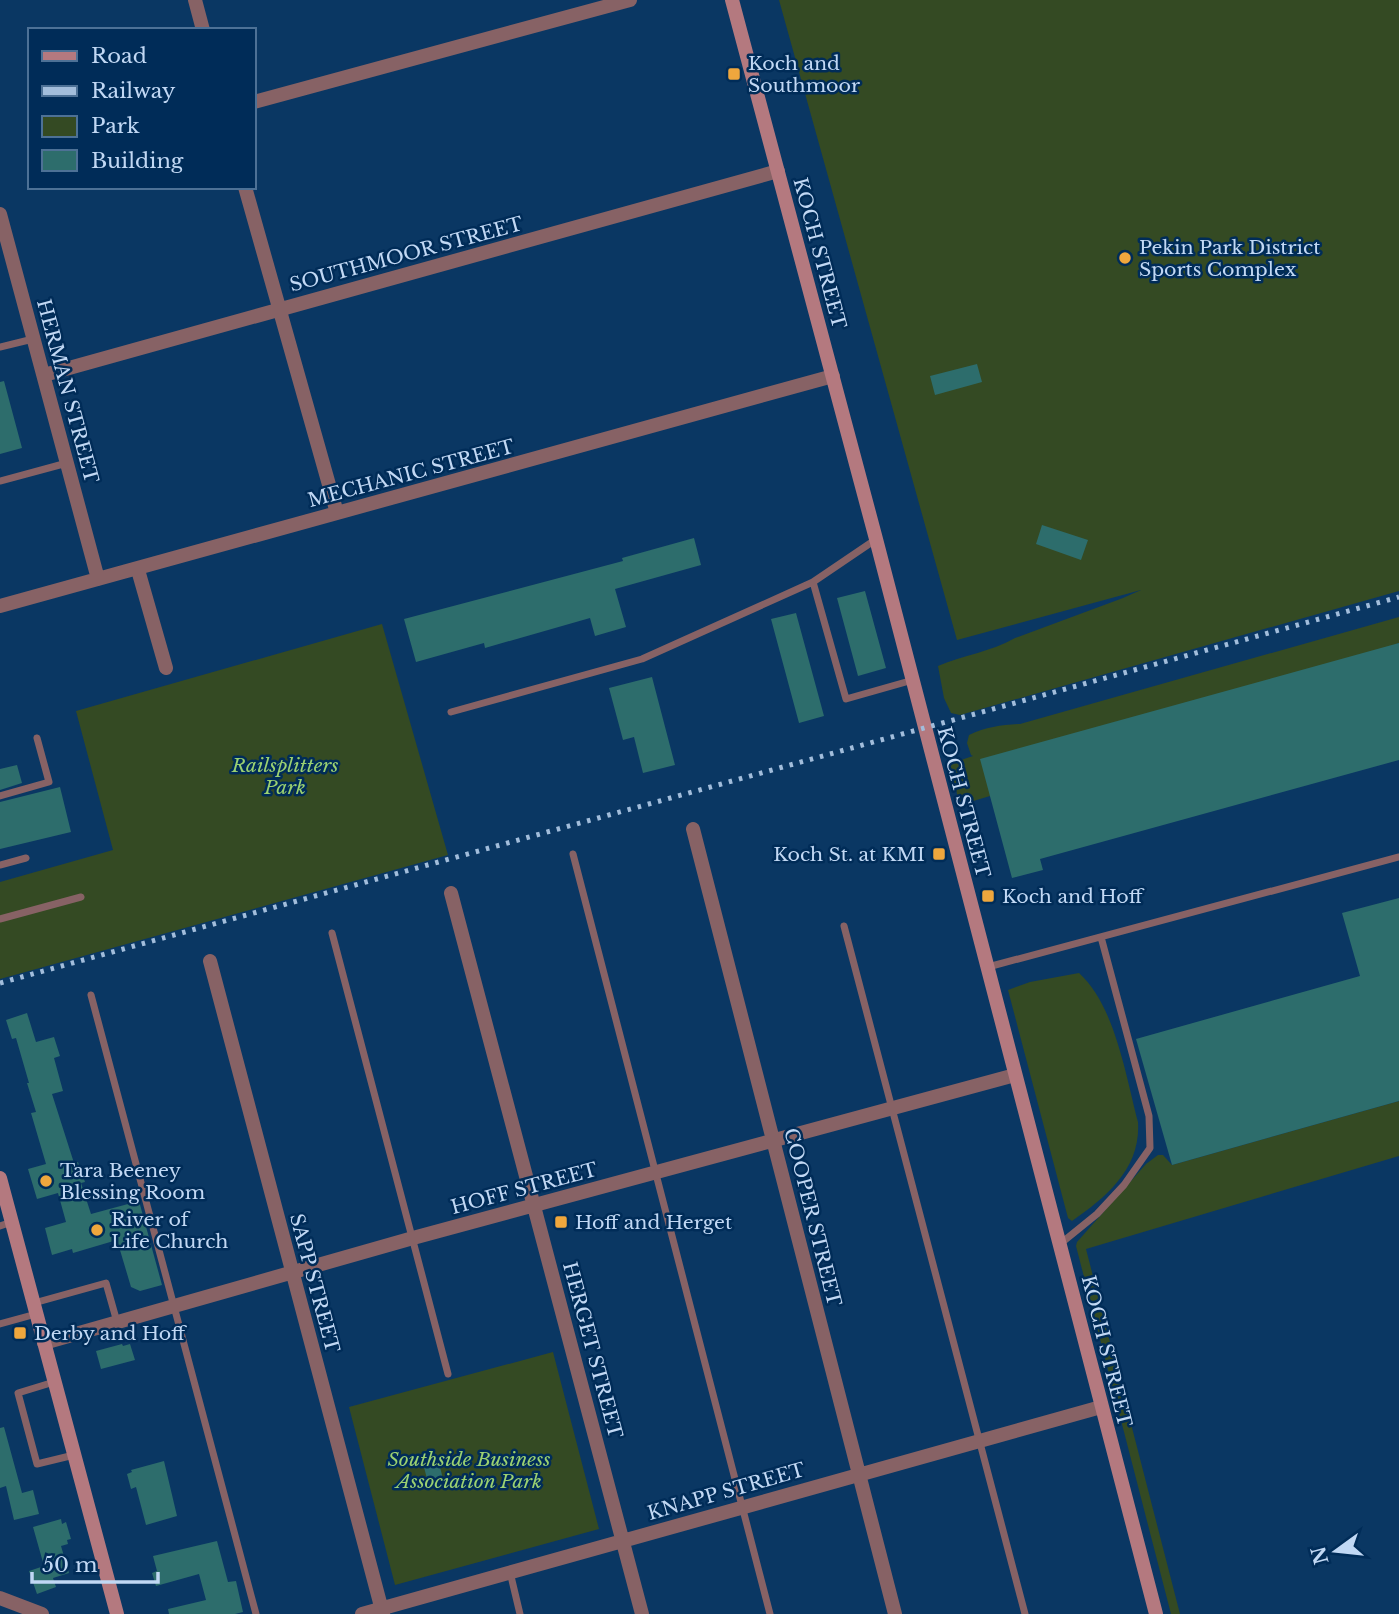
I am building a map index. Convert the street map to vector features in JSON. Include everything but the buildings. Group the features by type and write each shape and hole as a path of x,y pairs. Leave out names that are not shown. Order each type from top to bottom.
{"street":[{"path":"195,0 202,28"},
{"path":"256,101 630,0"},
{"name":"KOCH STREET","path":"732,0 913,680 1156,1614"},
{"name":"SOUTHMOOR STREET","path":"44,375 778,171"},
{"path":"247,189 337,513"},
{"name":"HERMAN STREET","path":"0,214 98,579"},
{"name":"MECHANIC STREET","path":"0,606 833,376"},
{"path":"138,570 166,668"},
{"name":"COOPER STREET","path":"693,829 895,1614"},
{"name":"HERGET STREET","path":"451,893 642,1614"},
{"name":"SAPP STREET","path":"210,961 383,1611"},
{"name":"HOFF STREET","path":"44,1343 413,1238 1015,1074"},
{"path":"0,1178 6,1224 35,1309 117,1614"},
{"name":"KNAPP STREET","path":"362,1614 383,1611 742,1506 1101,1407"},
{"path":"0,1598 42,1614"}],"lane":[{"path":"0,347 34,338"},
{"path":"0,481 68,463"},
{"path":"451,712 642,659 813,582 876,540"},
{"path":"813,582 846,699 913,680"},
{"path":"0,796 49,782 37,738"},
{"path":"573,854 770,1614"},
{"path":"0,864 26,858"},
{"path":"988,967 1399,858"},
{"path":"0,919 81,897"},
{"path":"844,926 1024,1614"},
{"path":"332,933 448,1374"},
{"path":"1059,1244 1097,1214 1124,1185 1150,1148 1149,1116 1101,937"},
{"path":"91,995 256,1614"},
{"path":"0,1324 106,1283 117,1322"},
{"path":"55,1382 18,1393 27,1428 37,1464 74,1455"},
{"path":"510,1572 520,1614"}],"green space":[{"name":"Pekin Park District Sports Complex","path":"779,0 1399,0 1399,591 960,715 951,713 944,698 938,666 996,647 1141,590 957,640"},
{"path":"1399,617 1399,643 960,805 949,764 973,756 967,743 969,735 975,732 1020,724"},
{"name":"Railsplitters Park","path":"382,624 448,855 0,979 0,882 113,850 76,711"},
{"path":"1079,973 1102,1003 1110,1022 1124,1064 1138,1122 1134,1153 1128,1167 1098,1202 1072,1221 1068,1218 1008,990 1030,982"},
{"path":"1399,1101 1399,1156 1086,1249 1180,1614 1171,1614 1077,1242 1146,1164 1158,1155 1163,1155 1172,1165"},
{"name":"Southside Business Association Park","path":"553,1352 599,1529 395,1585 349,1407"}],"railway":[{"path":"0,983 1399,597"}],"place":[{"name":"Koch and Southmoor","path":"734,74"},
{"name":"Pekin Park District Sports Complex","path":"1125,258"},
{"name":"Koch St. at KMI","path":"939,854"},
{"name":"Koch and Hoff","path":"988,896"},
{"name":"Tara Beeney Blessing Room","path":"46,1181"},
{"name":"Hoff and Herget","path":"561,1222"},
{"name":"River of Life Church","path":"97,1230"},
{"name":"Derby and Hoff","path":"20,1333"}]}
